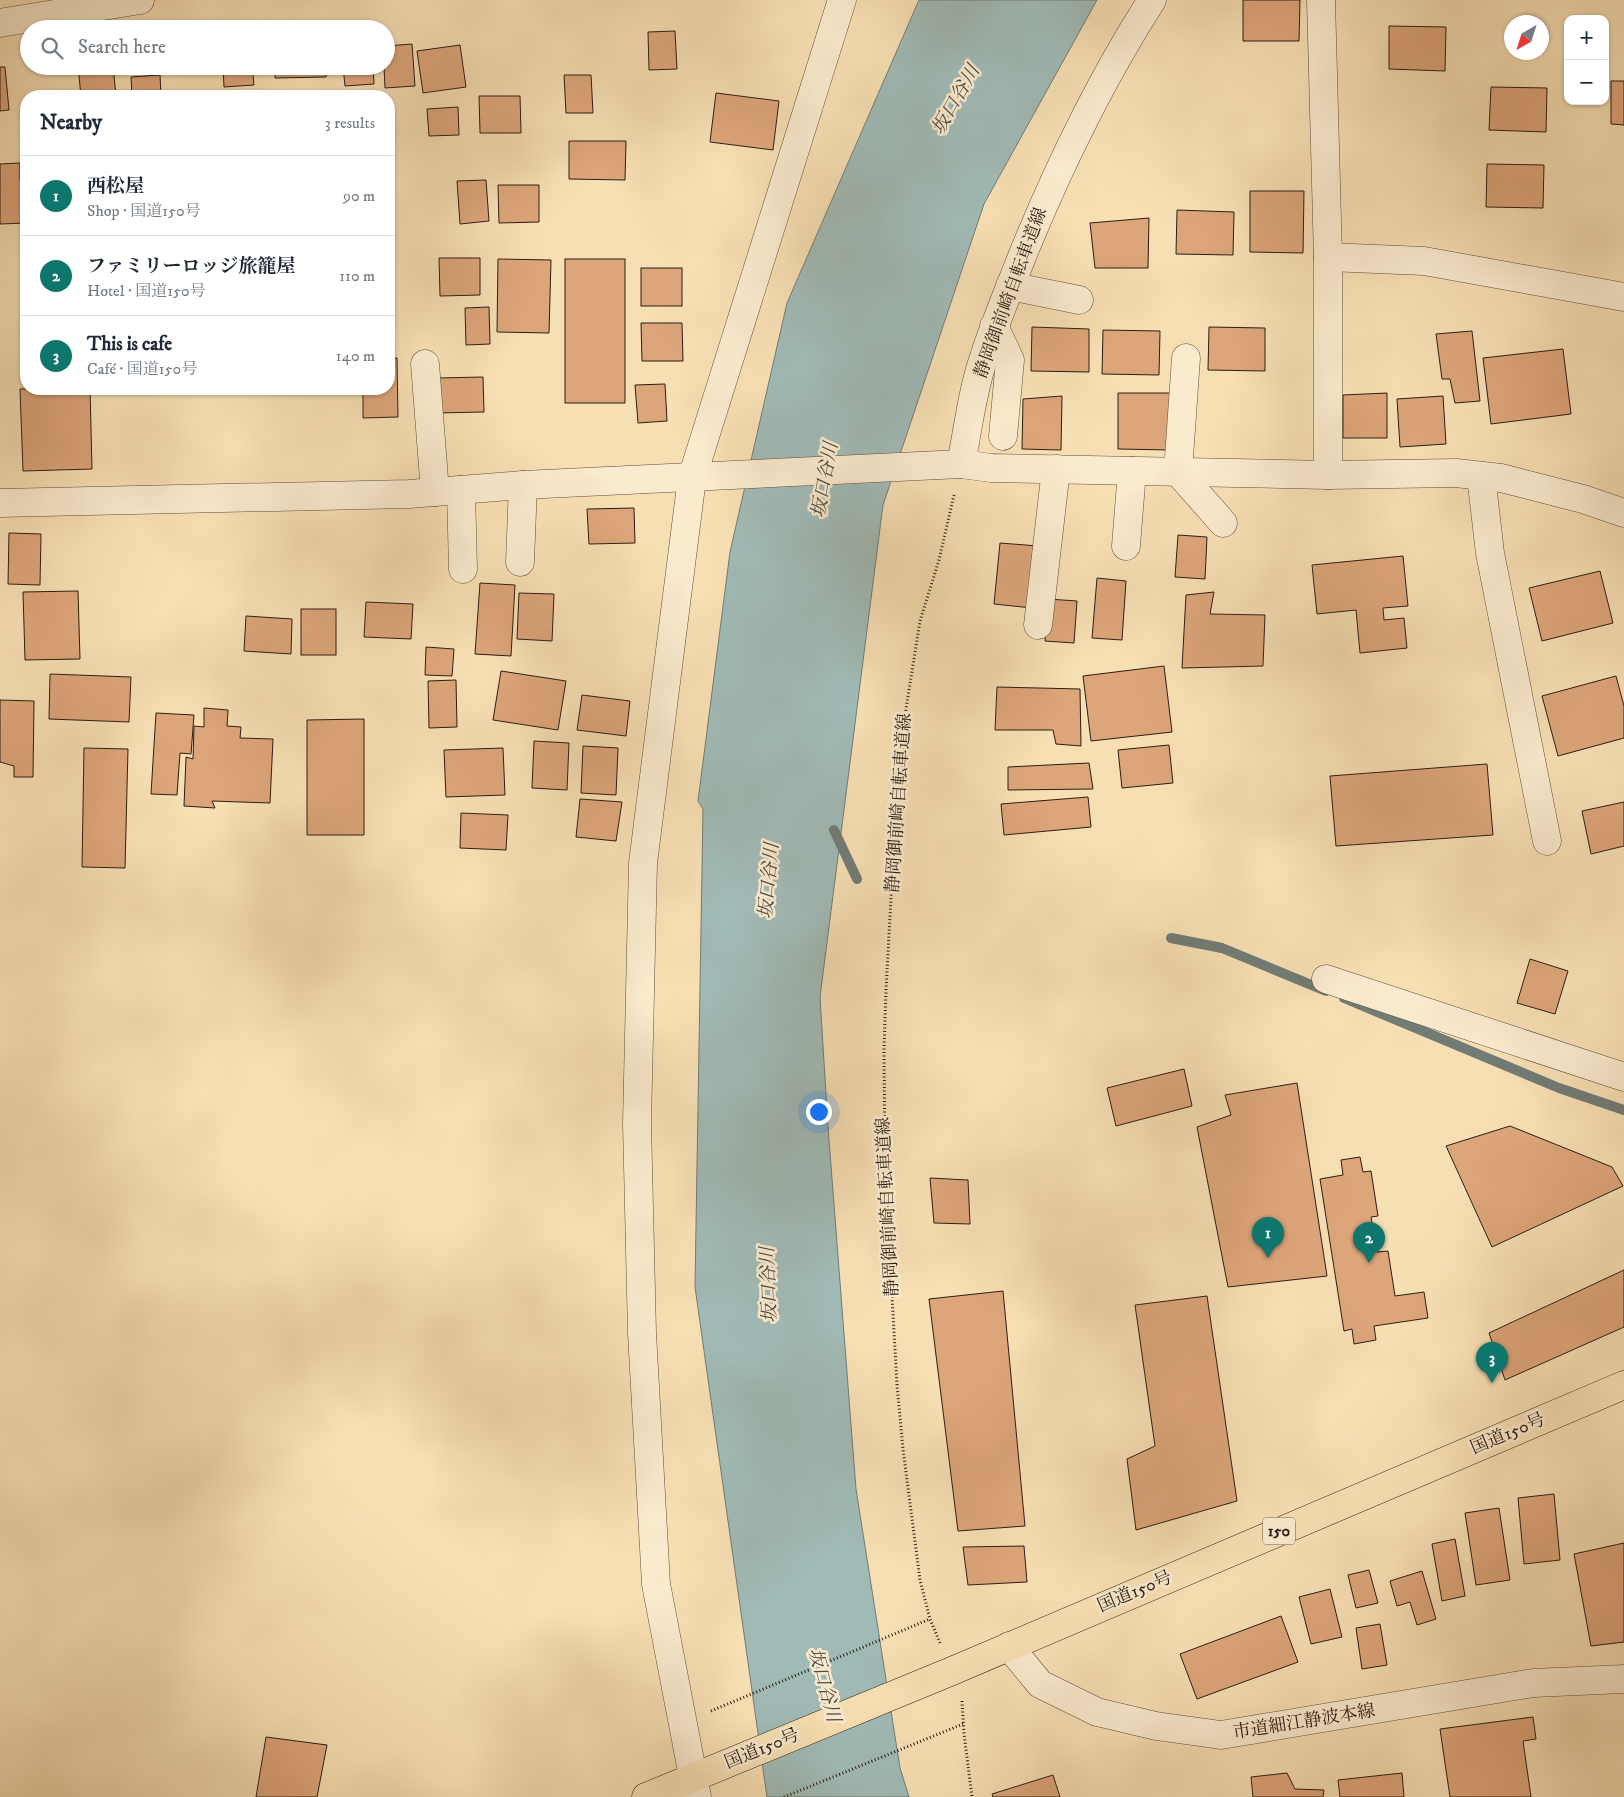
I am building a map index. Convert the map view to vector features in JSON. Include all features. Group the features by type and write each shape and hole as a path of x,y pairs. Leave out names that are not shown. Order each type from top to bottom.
{"highway":[{"name":"国道150号","path":"646,1797 699,1782 1008,1646 1624,1385"}],"street":[{"path":"0,23 140,0"},
{"path":"699,1782 683,1723 656,1584 642,1334 638,1124 643,862 702,477 842,0"},
{"name":"静岡御前崎自転車道線","path":"961,464 972,402 983,358 1045,200 1071,144 1126,40 1152,0"},
{"path":"1321,0 1328,257 1328,475"},
{"path":"1328,257 1424,261 1624,297"},
{"path":"1010,286 1079,300"},
{"path":"994,326 1010,360 1003,436"},
{"path":"1186,358 1178,472 1224,523"},
{"path":"425,364 435,492"},
{"path":"0,503 409,494 523,485 961,464 991,468 1328,475 1456,473 1519,482 1583,499 1624,514"},
{"path":"1038,625 1056,469"},
{"path":"1126,546 1132,471"},
{"path":"1481,476 1490,553 1547,841"},
{"path":"520,562 523,485"},
{"path":"462,490 463,569"},
{"path":"1326,979 1624,1077"},
{"name":"市道細江静波本線","path":"1008,1646 1040,1684 1097,1712 1156,1726 1221,1735 1533,1683 1624,1679"}],"path":[{"name":"静岡御前崎自転車道線","path":"942,1648 930,1619 920,1580 897,1386 885,1170 885,1024 894,842 906,709 920,621 941,552 961,464"},
{"path":"683,1723 930,1619"},
{"path":"962,1697 963,1724 972,1797"},
{"path":"784,1797 963,1724"}],"water":[{"name":"坂口谷川","path":"919,0 1097,0 984,204 883,505 820,997 828,1127 856,1489 900,1768 909,1797 767,1797 695,1287 703,809 698,801 730,552 787,303"}],"building":[{"path":"1243,0 1300,0 1299,41 1243,41"},
{"path":"1389,26 1446,27 1445,71 1389,69"},
{"path":"675,31 677,69 649,70 648,32"},
{"path":"412,44 415,86 385,88 384,75 395,75 395,45"},
{"path":"460,45 466,87 423,93 417,51"},
{"path":"0,67 5,67 9,110 0,111"},
{"path":"79,75 114,75 115,90 80,90"},
{"path":"160,75 161,90 132,90 131,77"},
{"path":"223,75 253,75 254,85 224,87"},
{"path":"275,75 326,75 326,77 275,78"},
{"path":"344,75 374,75 374,84 345,86"},
{"path":"564,75 591,75 593,113 566,113"},
{"path":"1611,81 1624,81 1624,125 1611,124"},
{"path":"1491,87 1547,88 1546,132 1489,130"},
{"path":"716,93 779,101 773,150 710,142"},
{"path":"479,96 520,96 521,133 480,133"},
{"path":"458,107 459,135 429,136 427,109"},
{"path":"569,141 626,141 625,180 569,179"},
{"path":"20,163 20,223 0,224 0,164"},
{"path":"1487,164 1544,165 1543,208 1486,207"},
{"path":"486,180 489,221 460,224 457,181"},
{"path":"498,185 539,185 539,222 499,223"},
{"path":"1250,191 1304,191 1303,253 1250,252"},
{"path":"1177,210 1234,212 1233,255 1176,254"},
{"path":"1149,218 1148,268 1095,268 1090,223"},
{"path":"439,258 480,258 480,295 440,296"},
{"path":"498,259 551,260 549,333 497,332"},
{"path":"565,259 625,259 625,403 565,403"},
{"path":"641,268 682,268 682,306 641,306"},
{"path":"489,307 490,344 466,345 465,308"},
{"path":"641,323 682,323 683,361 642,361"},
{"path":"1032,327 1089,329 1089,372 1031,371"},
{"path":"1209,327 1265,328 1265,371 1208,370"},
{"path":"1103,330 1160,331 1159,375 1102,374"},
{"path":"1472,331 1480,401 1455,403 1450,379 1442,379 1436,334"},
{"path":"1563,349 1571,414 1491,424 1483,358"},
{"path":"395,358 397,358 398,417 363,418 363,395 395,395"},
{"path":"483,377 484,412 437,413 437,378"},
{"path":"665,384 667,421 638,423 635,385"},
{"path":"1118,393 1170,393 1169,450 1118,449"},
{"path":"1387,393 1387,438 1343,438 1343,395"},
{"path":"20,395 90,395 92,469 23,471"},
{"path":"1062,396 1061,450 1022,449 1023,399"},
{"path":"1443,396 1446,444 1400,447 1397,399"},
{"path":"634,508 635,543 589,544 587,509"},
{"path":"9,533 41,534 40,585 8,584"},
{"path":"1178,535 1207,537 1205,579 1175,577"},
{"path":"1000,543 1038,546 1032,608 994,604"},
{"path":"1403,556 1408,606 1383,608 1384,620 1404,618 1407,648 1360,653 1356,610 1317,614 1312,565"},
{"path":"1600,571 1613,623 1542,641 1529,588"},
{"path":"1097,578 1126,581 1122,640 1092,638"},
{"path":"480,583 515,585 511,656 475,654"},
{"path":"78,591 80,659 25,660 23,592"},
{"path":"1214,592 1210,614 1265,615 1263,666 1182,668 1186,595"},
{"path":"519,593 554,594 552,641 517,639"},
{"path":"1048,599 1077,601 1074,643 1045,641"},
{"path":"366,602 413,604 411,639 364,637"},
{"path":"301,609 336,609 336,655 301,655"},
{"path":"246,616 292,619 291,654 244,651"},
{"path":"426,647 454,649 452,676 425,675"},
{"path":"1164,666 1172,732 1091,741 1083,676"},
{"path":"501,671 566,681 558,730 493,720"},
{"path":"50,674 131,677 129,722 49,719"},
{"path":"1616,676 1624,706 1624,738 1558,756 1542,696"},
{"path":"456,680 457,727 429,728 428,681"},
{"path":"997,687 1080,689 1081,746 1056,744 1053,730 995,730"},
{"path":"582,695 630,701 626,736 577,730"},
{"path":"0,700 34,701 33,777 14,777 14,766 0,762"},
{"path":"204,708 228,710 227,726 241,727 240,738 273,739 270,803 212,801 215,808 184,806 186,757 193,759 194,726 204,727"},
{"path":"156,713 194,715 191,754 180,753 177,795 151,794"},
{"path":"364,719 364,835 307,835 307,720"},
{"path":"534,741 569,743 567,790 532,788"},
{"path":"1169,745 1173,783 1122,788 1118,750"},
{"path":"583,746 618,748 616,795 581,793"},
{"path":"84,748 128,749 125,868 82,867"},
{"path":"503,748 505,795 446,797 444,750"},
{"path":"1089,763 1093,789 1008,790 1008,767"},
{"path":"1487,764 1493,835 1336,846 1330,776"},
{"path":"1088,797 1091,827 1004,835 1001,804"},
{"path":"580,799 622,802 616,841 576,837"},
{"path":"1624,802 1624,846 1591,854 1582,811"},
{"path":"461,813 508,815 506,850 460,848"},
{"path":"1530,959 1568,971 1555,1014 1517,1003"},
{"path":"1184,1069 1192,1106 1116,1126 1107,1088"},
{"path":"1297,1083 1327,1276 1228,1287 1197,1127 1231,1115 1225,1095"},
{"path":"1510,1126 1612,1167 1623,1186 1492,1247 1446,1146"},
{"path":"1360,1157 1363,1172 1371,1171 1378,1216 1371,1217 1377,1252 1388,1251 1395,1296 1424,1292 1428,1318 1374,1326 1376,1340 1354,1344 1352,1329 1344,1331 1320,1179 1343,1175 1341,1160"},
{"path":"930,1178 968,1180 970,1224 934,1223"},
{"path":"1624,1270 1624,1327 1505,1380 1489,1333"},
{"path":"1003,1291 1025,1526 958,1531 929,1299"},
{"path":"1207,1296 1237,1501 1136,1530 1127,1459 1155,1446 1135,1305"},
{"path":"1554,1494 1560,1560 1524,1564 1518,1498"},
{"path":"1499,1508 1510,1580 1476,1585 1465,1513"},
{"path":"1455,1539 1465,1596 1442,1601 1432,1544"},
{"path":"1624,1543 1624,1642 1591,1646 1574,1554"},
{"path":"1024,1546 1027,1582 968,1585 963,1547"},
{"path":"1369,1570 1378,1603 1356,1608 1348,1575"},
{"path":"1422,1571 1436,1619 1417,1625 1410,1602 1397,1606 1390,1581"},
{"path":"1330,1589 1342,1637 1311,1644 1299,1597"},
{"path":"1281,1616 1298,1662 1197,1699 1180,1654"},
{"path":"1380,1624 1387,1665 1362,1669 1356,1628"},
{"path":"1533,1717 1536,1739 1523,1741 1531,1797 1450,1797 1440,1729"},
{"path":"266,1737 327,1745 317,1797 256,1797"},
{"path":"1287,1773 1295,1789 1324,1790 1323,1797 1253,1797 1251,1777"},
{"path":"1402,1773 1404,1797 1340,1797 1338,1780"},
{"path":"1053,1775 1060,1797 993,1797 992,1794"}],"waterway":[{"path":"834,830 857,879"},
{"path":"1171,938 1222,948 1326,991"},
{"path":"1344,998 1559,1088 1624,1110"}],"place":[{"name":"西松屋","path":"1268,1258"},
{"name":"ファミリーロッジ旅籠屋","path":"1369,1263"},
{"name":"This is cafe","path":"1492,1383"}]}
